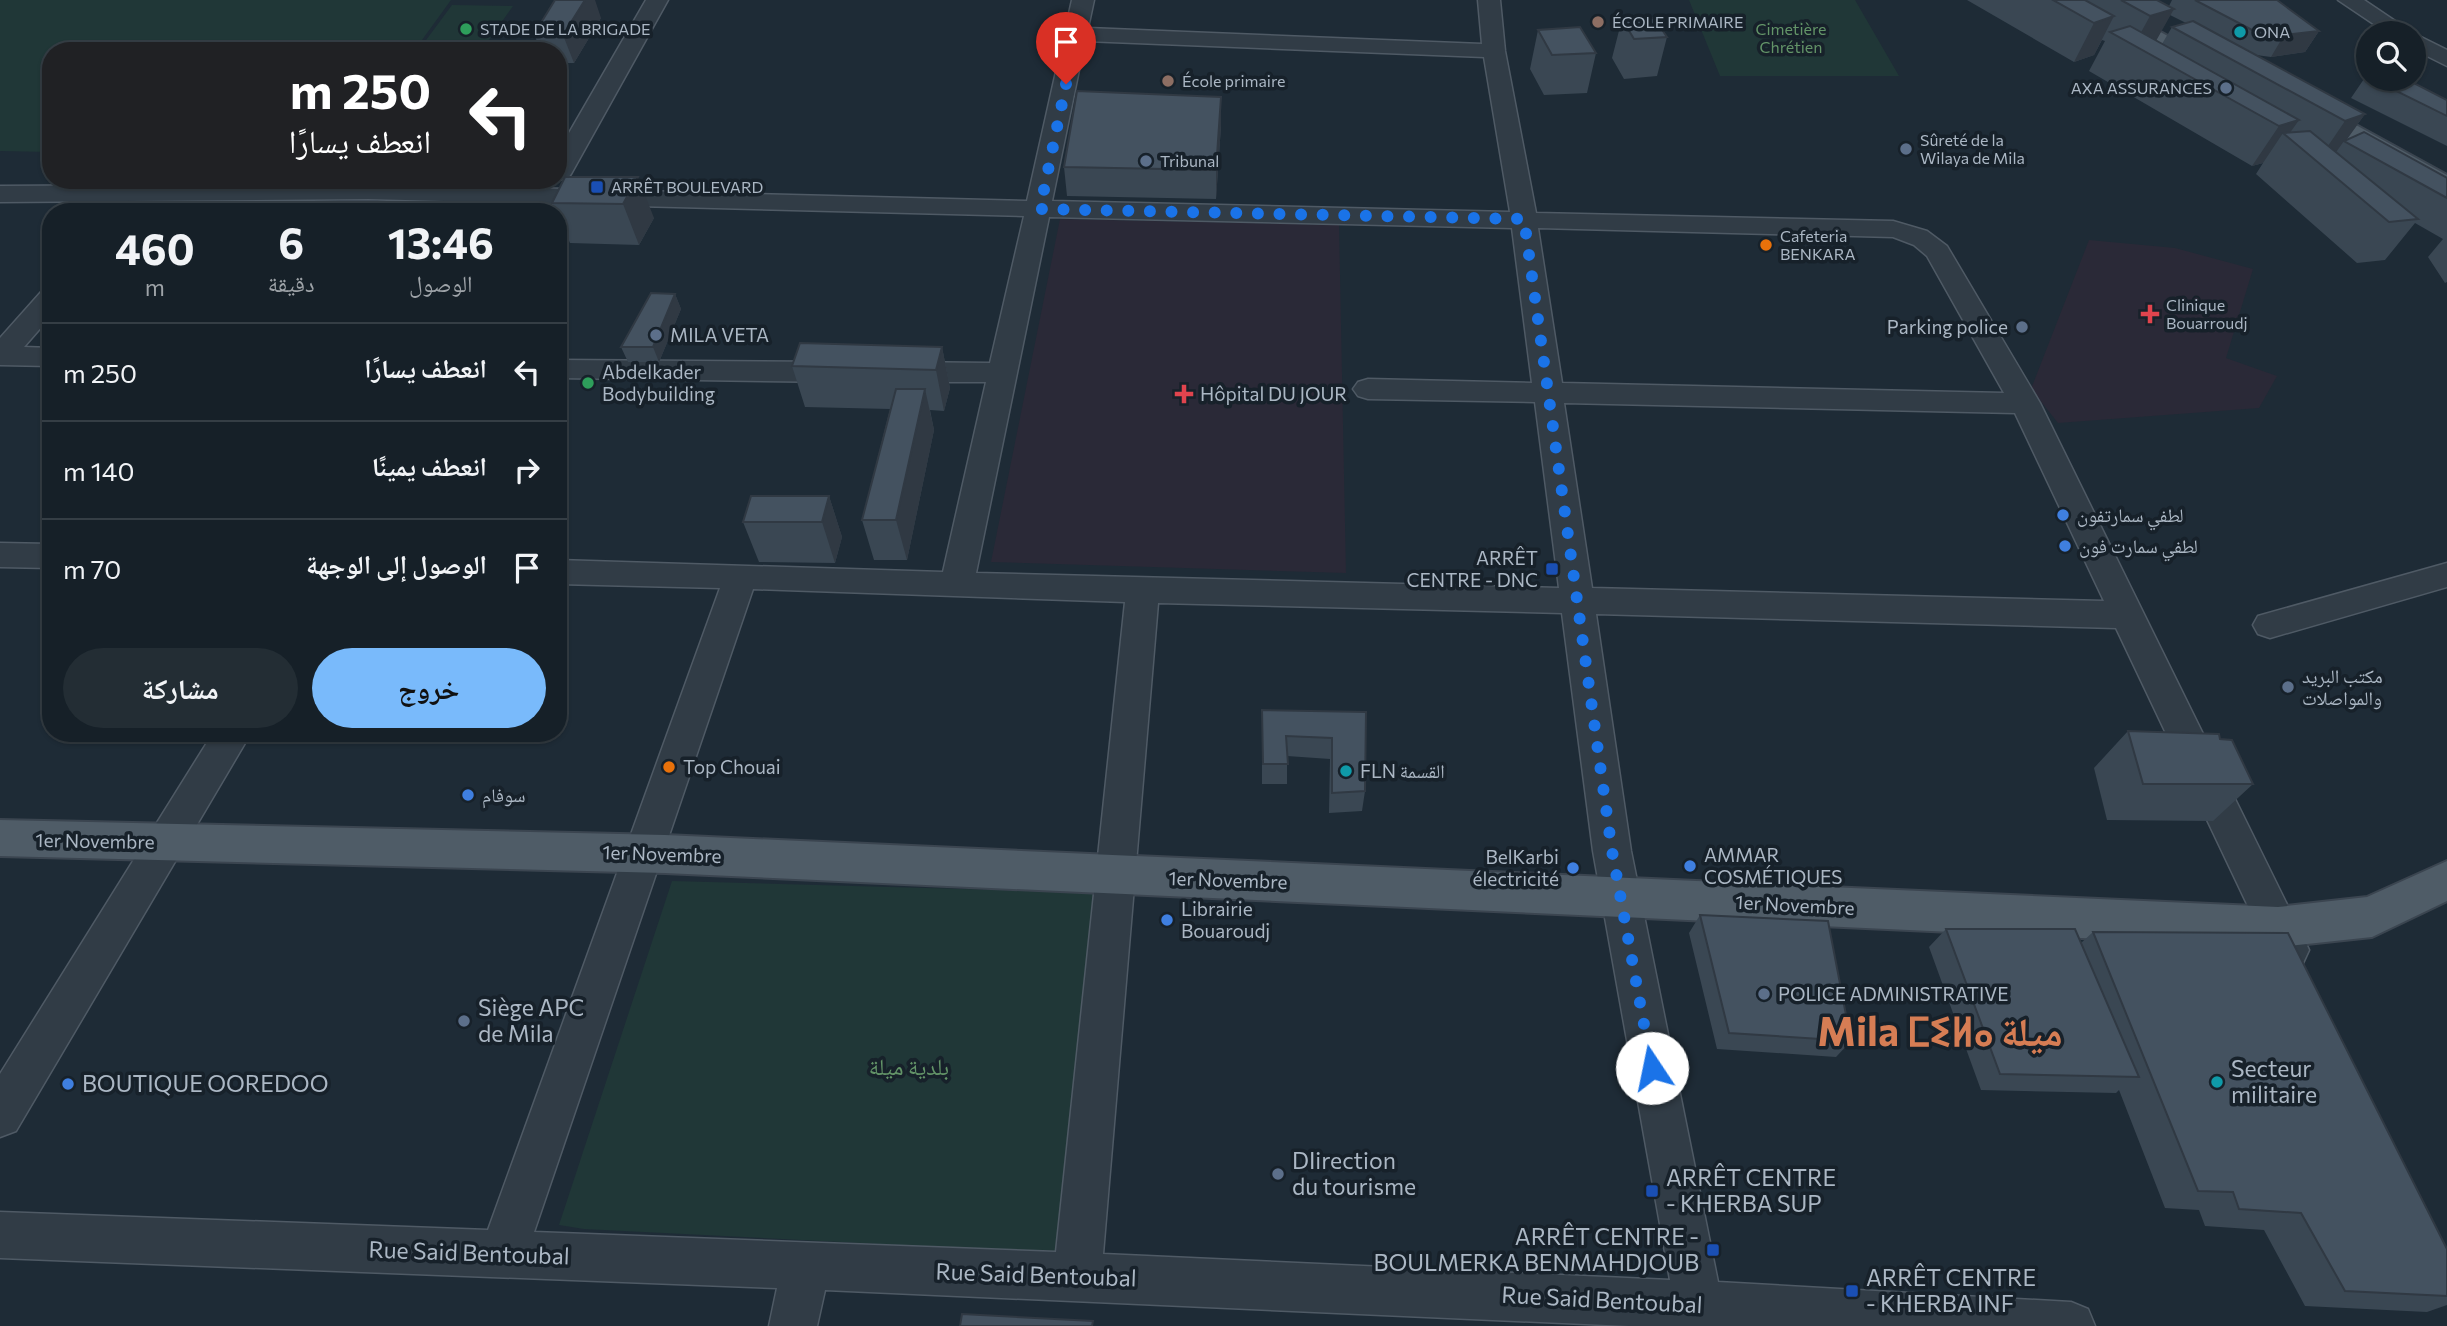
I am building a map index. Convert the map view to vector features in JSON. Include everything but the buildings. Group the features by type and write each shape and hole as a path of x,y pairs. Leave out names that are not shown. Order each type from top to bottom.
{"main road":[{"path":"2086,0 2232,74 2114,0"},
{"path":"2447,186 2280,101 2447,203"},
{"name":"1er Novembre","path":"0,838 643,853 2278,927 2372,917 2447,880"}],"street":[{"path":"567,158 657,0"},
{"path":"957,585 1083,0"},
{"path":"1489,0 1494,51 1524,219 1620,897 1700,1315"},
{"path":"2349,0 2383,21"},
{"path":"1077,34 1494,51"},
{"path":"2426,47 2447,59"},
{"path":"134,203 146,190"},
{"path":"0,194 146,190 549,190 1040,209 1893,229 1914,234 1932,244 1938,252 2025,403 2301,976"},
{"path":"0,355 42,308"},
{"path":"0,355 42,357"},
{"path":"567,369 1001,373"},
{"path":"1368,389 2025,403"},
{"path":"0,555 42,556"},
{"path":"567,572 957,585 2128,615"},
{"path":"2270,625 2447,575"},
{"path":"503,1254 741,576"},
{"path":"1077,1276 1143,588"},
{"path":"0,1115 227,742"},
{"name":"Rue Said Bentoubal","path":"0,1235 1077,1276 1700,1315 2071,1326"},
{"path":"793,1326 806,1267"}],"shaded area":[{"name":"Hôpital DU JOUR","path":"1060,219 1339,225 1346,573 991,562"},
{"name":"Clinique Bouarroudj","path":"2089,240 2175,248 2253,269 2226,358 2277,376 2259,408 2058,423 2031,389"}],"green space":[{"path":"0,0 451,0 421,42 42,42 42,152 0,151"},
{"name":"Cimetière Chrétien","path":"1689,0 1855,0 1899,76 1720,76"},
{"name":"STADE DE LA BRIGADE","path":"452,5 513,6 487,42 425,42"},
{"name":"بلدية ميلة","path":"672,881 1114,893 1078,1254 584,1229 559,1225"}],"place":[{"name":"ÉCOLE PRIMAIRE","path":"1598,22"},
{"name":"STADE DE LA BRIGADE","path":"466,29"},
{"name":"ONA","path":"2240,32"},
{"name":"École primaire","path":"1168,81"},
{"name":"AXA ASSURANCES","path":"2226,88"},
{"name":"Sûreté de la Wilaya de Mila","path":"1906,149"},
{"name":"Tribunal","path":"1146,161"},
{"name":"ARRÊT BOULEVARD","path":"597,187"},
{"name":"Cafeteria BENKARA","path":"1766,245"},
{"name":"Clinique Bouarroudj","path":"2150,314"},
{"name":"Parking police","path":"2022,327"},
{"name":"MILA VETA","path":"656,335"},
{"name":"Abdelkader Bodybuilding","path":"588,383"},
{"name":"Hôpital DU JOUR","path":"1184,394"},
{"name":"لطفي سمارتفون","path":"2063,515"},
{"name":"لطفي سمارت فون","path":"2065,546"},
{"name":"ARRÊT CENTRE - DNC","path":"1552,569"},
{"name":"مكتب البريد والمواصلات","path":"2288,687"},
{"name":"Top Chouai","path":"669,767"},
{"name":"FLN القسمة","path":"1346,771"},
{"name":"سوفام","path":"468,795"},
{"name":"AMMAR COSMÉTIQUES","path":"1690,866"},
{"name":"BelKarbi électricité","path":"1573,868"},
{"name":"Librairie Bouaroudj","path":"1167,920"},
{"name":"POLICE ADMINISTRATIVE","path":"1764,994"},
{"name":"Siège APC de Mila","path":"464,1021"},
{"name":"Secteur militaire","path":"2217,1082"},
{"name":"BOUTIQUE OOREDOO","path":"68,1084"},
{"name":"DIirection du tourisme","path":"1278,1174"},
{"name":"ARRÊT CENTRE - KHERBA SUP","path":"1652,1191"},
{"name":"ARRÊT CENTRE - BOULMERKA BENMAHDJOUB","path":"1713,1250"},
{"name":"ARRÊT CENTRE - KHERBA INF","path":"1852,1291"}],"district":[{"name":"Mila ⵎⵉⵍⴰ ميلة","path":"1940,1032"}],"route":[{"path":"1066,84 1040,209 1524,219 1612,851 1652,1068"}]}
